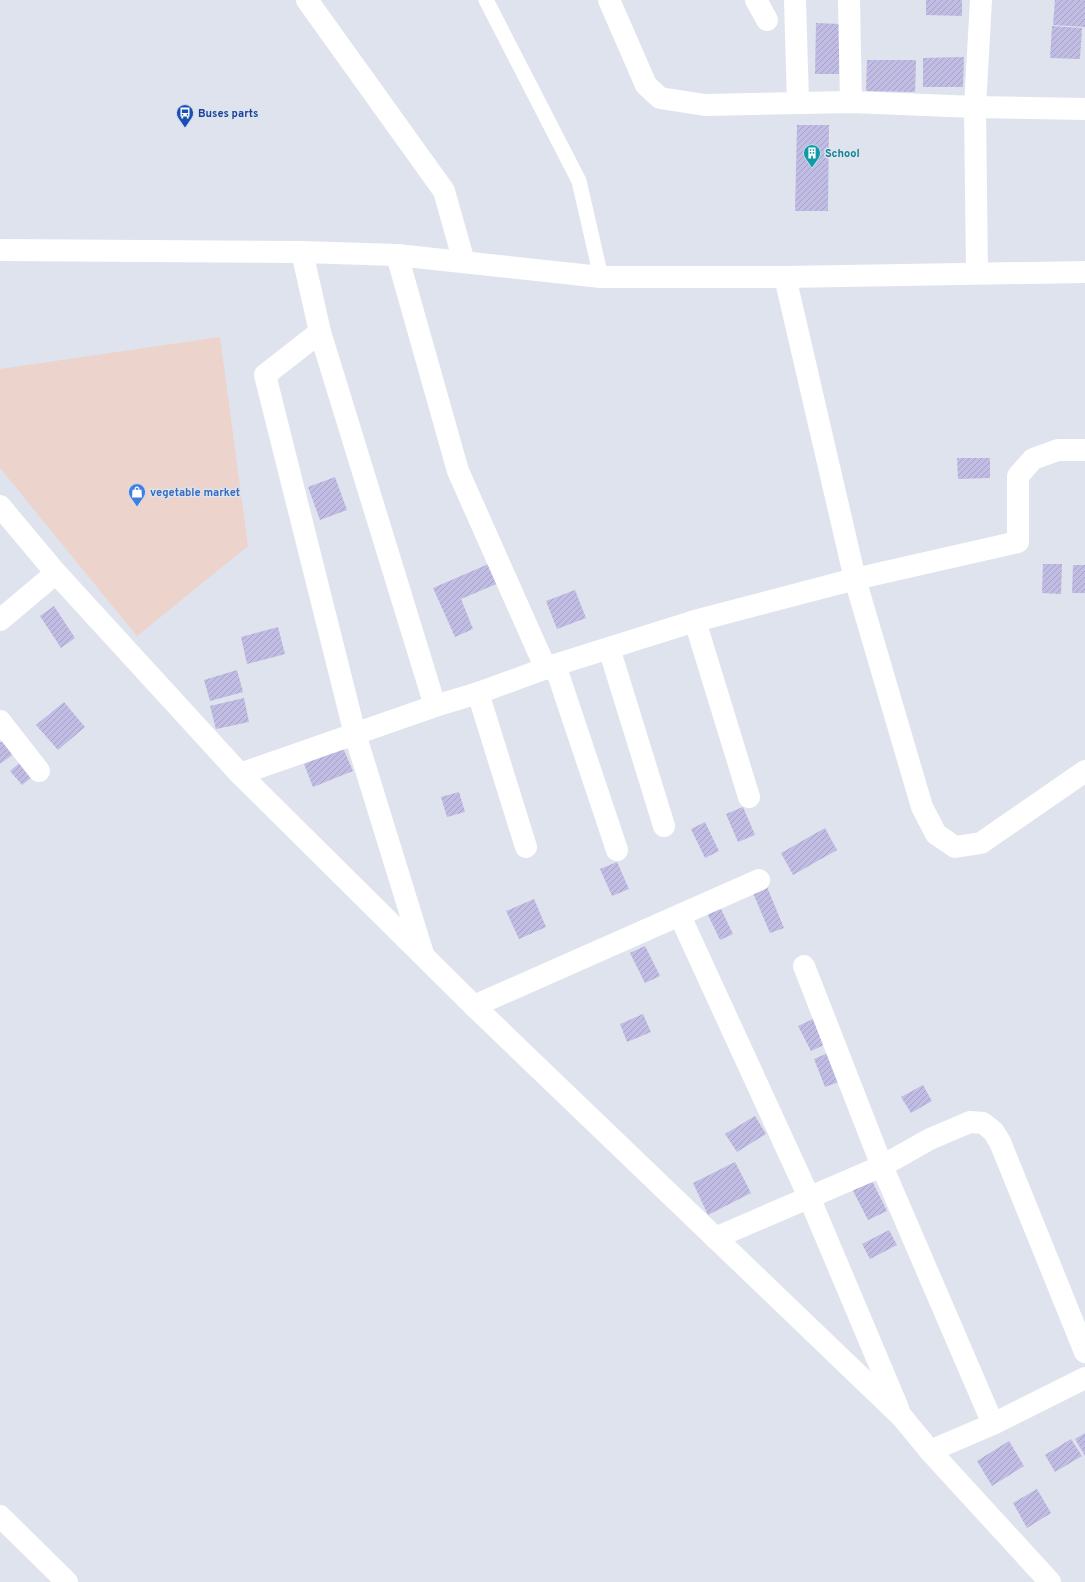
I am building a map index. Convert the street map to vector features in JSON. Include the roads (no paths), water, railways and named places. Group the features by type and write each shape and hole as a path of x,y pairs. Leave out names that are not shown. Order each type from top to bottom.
{"street":[{"path":"307,0 444,191 464,262"},
{"path":"610,0 646,85 660,98 705,105 851,102 975,107 1085,109"},
{"path":"756,0 767,20"},
{"path":"795,0 798,102"},
{"path":"849,0 851,102"},
{"path":"977,273 975,107 980,0"},
{"path":"0,250 302,252 397,255 601,277 785,277 1085,272"},
{"path":"302,252 320,332 435,706"},
{"path":"397,255 458,471 551,667 617,850"},
{"path":"785,277 855,579 922,807 936,834 955,847 981,843 1085,770"},
{"path":"320,332 265,375 355,734 424,957"},
{"path":"240,774 435,706 695,621 855,579 1018,542 1018,476 1033,459 1058,450 1085,450"},
{"path":"0,506 56,572 240,774 474,1006 902,1418 930,1451 1050,1582"},
{"path":"0,620 56,572"},
{"path":"695,621 749,797"},
{"path":"609,648 664,826"},
{"path":"478,693 526,847"},
{"path":"0,721 39,771"},
{"path":"474,1006 759,880"},
{"path":"680,916 809,1197 902,1418"},
{"path":"804,966 882,1166 993,1424"},
{"path":"715,1238 882,1166 930,1139 970,1122 983,1123 993,1131 1000,1142 1085,1352"},
{"path":"930,1451 993,1424 1085,1378"},
{"path":"0,1516 67,1582"}],"lane":[{"path":"486,0 579,181 601,277"}],"place":[{"name":"Buses parts","path":"185,128"},
{"name":"School","path":"812,168"},
{"name":"vegetable market","path":"137,507"}]}
